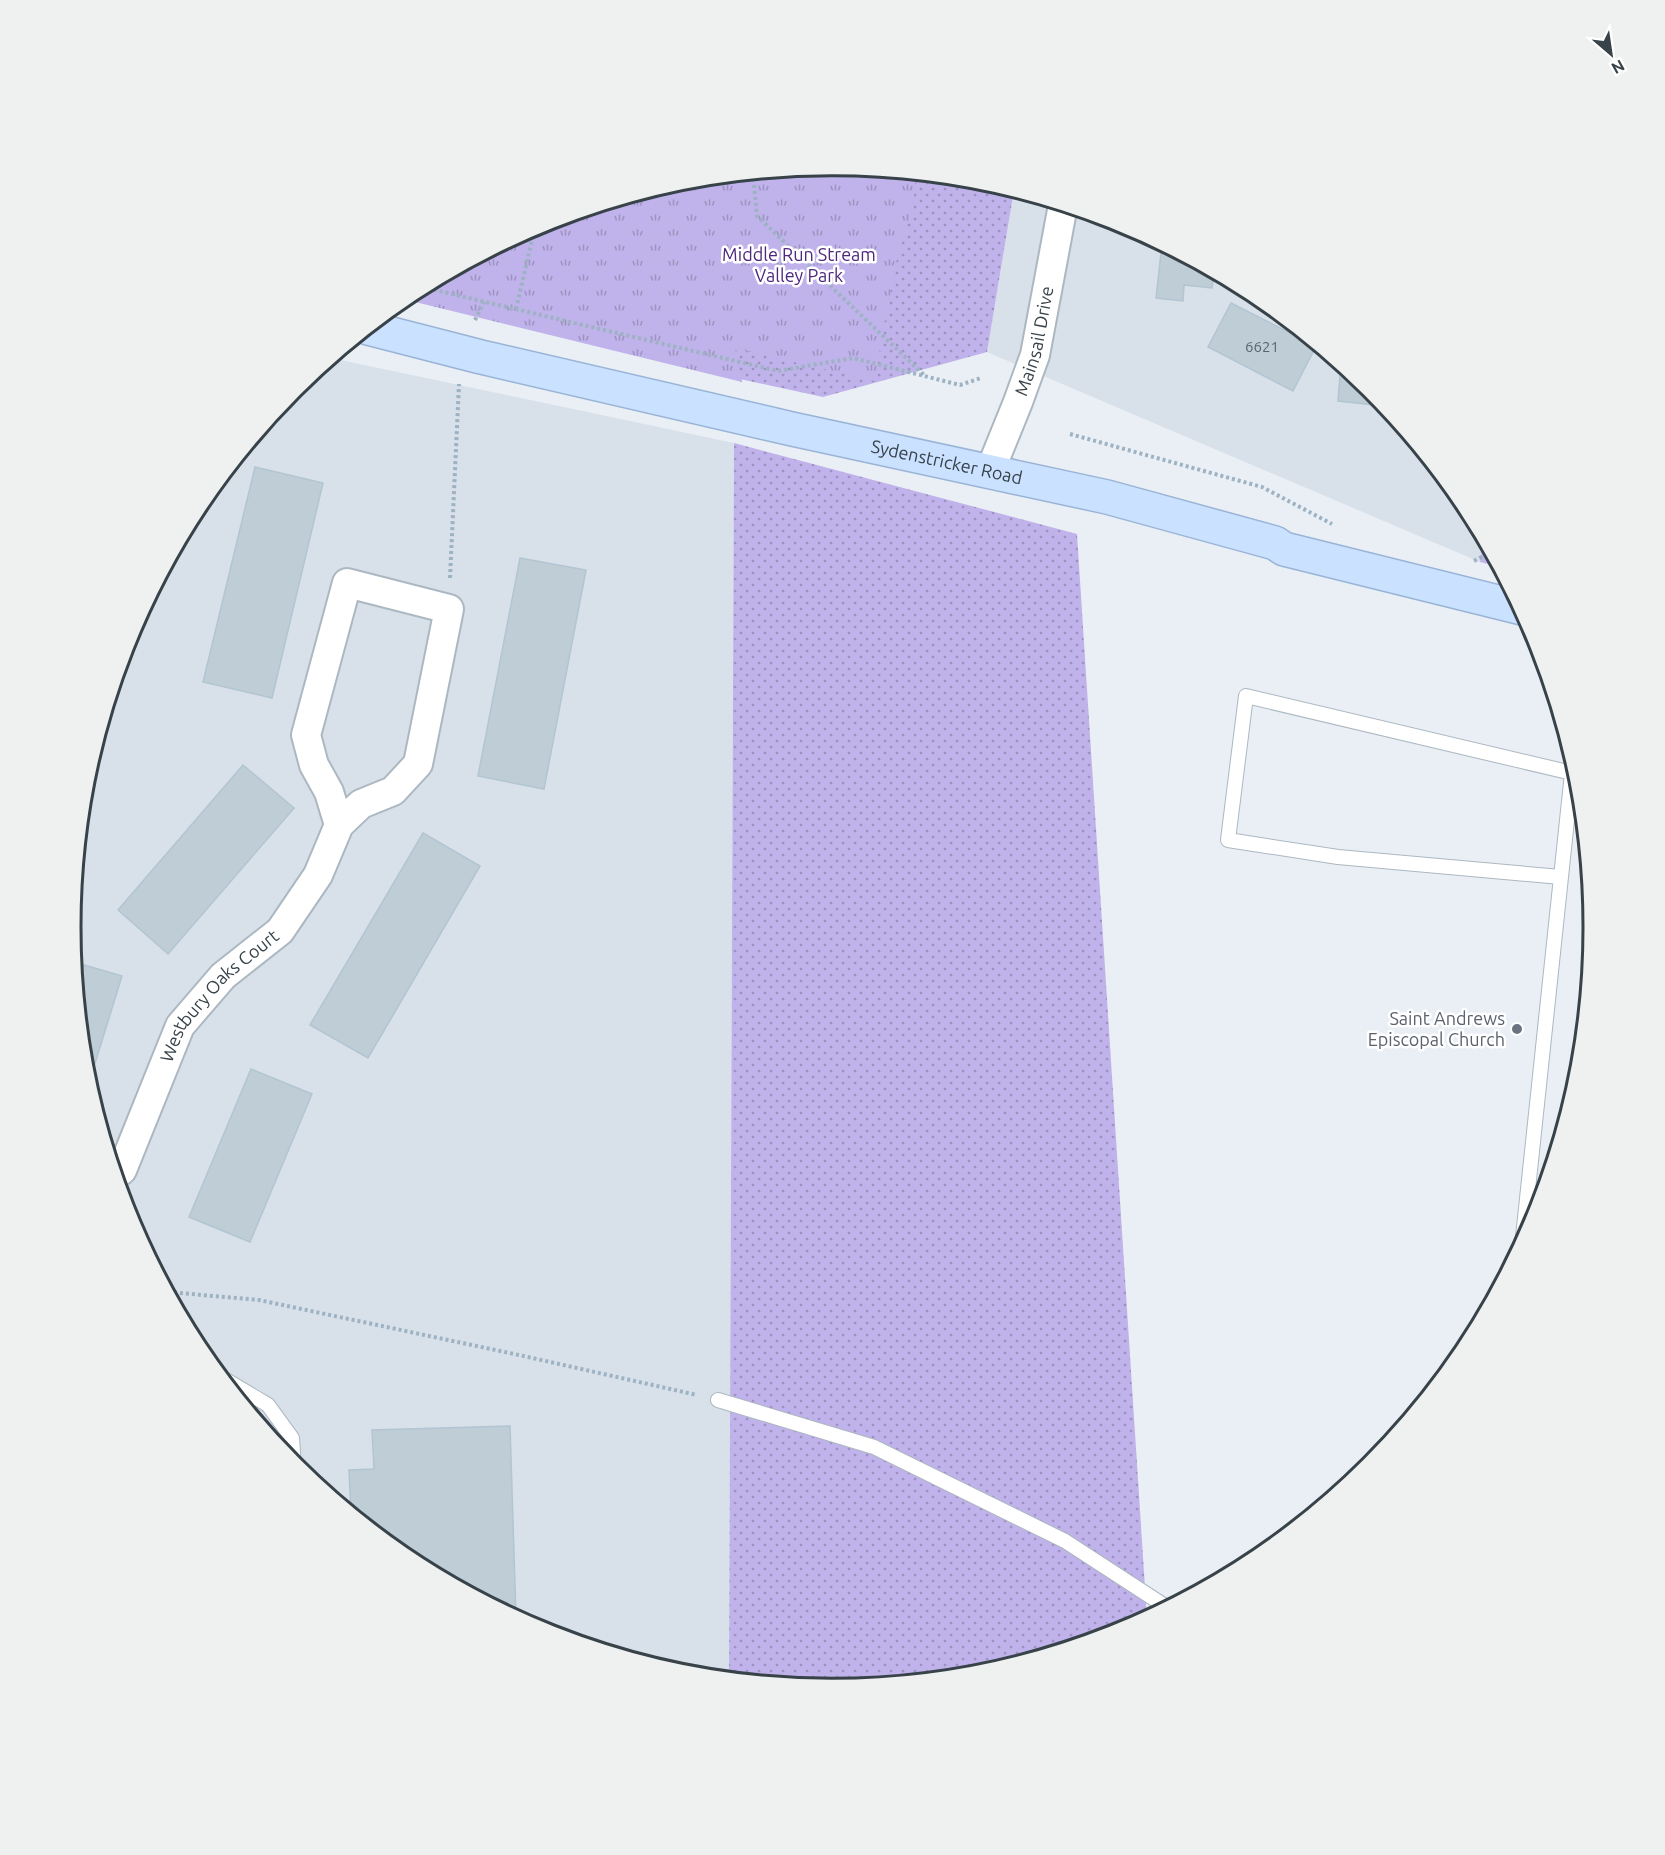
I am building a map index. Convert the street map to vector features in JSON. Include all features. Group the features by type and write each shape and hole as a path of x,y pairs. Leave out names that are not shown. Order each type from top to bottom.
{"main road":[{"name":"Sydenstricker Road","path":"376,330 792,429 1107,496 1275,543 1284,549 1511,605"}],"street":[{"name":"Mainsail Drive","path":"990,471 1035,355 1062,212"},
{"path":"339,825 329,792 314,765 306,735 347,583 449,609"},
{"name":"Westbury Oaks Court","path":"122,1170 180,1026 223,976 280,931 318,875 339,825 361,804 393,791 418,764 449,609"}],"lane":[{"path":"1561,877 1338,857 1228,840 1246,696 1567,771"},
{"path":"1525,1220 1571,785"},
{"path":"238,1387 268,1405 292,1438 293,1450"},
{"path":"718,1400 874,1447 1065,1541 1160,1603"}],"path":[{"path":"754,180 757,216 925,375"},
{"path":"516,309 532,239"},
{"path":"435,290 778,371 853,358 960,385 981,378"},
{"path":"449,609 461,352 483,302"},
{"path":"1070,434 1262,487 1333,524"},
{"path":"1470,563 1485,555"},
{"path":"177,1293 259,1300 531,1357 718,1400"}],"shaded area":[{"path":"1013,198 1074,216 1120,233 1208,277 1250,303 1328,362 1398,432 1429,470 1482,550 1480,562 987,352"},
{"path":"340,360 734,443 729,1672 686,1665 591,1639 545,1622 457,1578 375,1524 337,1493 267,1423 208,1345 182,1303 138,1215 121,1169 95,1074 87,1026 81,928 87,829 95,781 121,686 138,640 182,552 236,470 267,432"}],"green space":[{"path":"832,176 931,182 1013,198 987,352 823,397 721,375 708,186 734,182"},
{"name":"Middle Run Stream Valley Park","path":"832,176 915,181 913,206 896,263 874,381 735,348 742,382 416,302 457,277 545,233 591,216 686,190 734,182"},
{"path":"734,443 1077,534 1146,1610 1074,1639 1027,1653 979,1665 931,1673 832,1679 729,1672"},
{"path":"1482,550 1490,564 1480,562"}],"building":[{"path":"1161,252 1213,280 1212,288 1184,285 1183,301 1156,298"},
{"path":"1231,303 1296,336 1314,350 1293,391 1208,347"},
{"path":"1340,374 1372,405 1338,401"},
{"path":"255,467 323,483 272,698 203,682"},
{"path":"520,558 586,570 544,789 478,776"},
{"path":"243,765 294,808 168,954 118,910"},
{"path":"423,833 480,866 368,1058 310,1025"},
{"path":"82,964 122,976 94,1067 87,1026"},
{"path":"251,1069 312,1094 250,1242 189,1217"},
{"path":"510,1426 516,1608 457,1578 415,1552 351,1504 349,1470 374,1469 372,1430"}],"place":[{"name":"Saint Andrews Episcopal Church","path":"1517,1029"}]}
